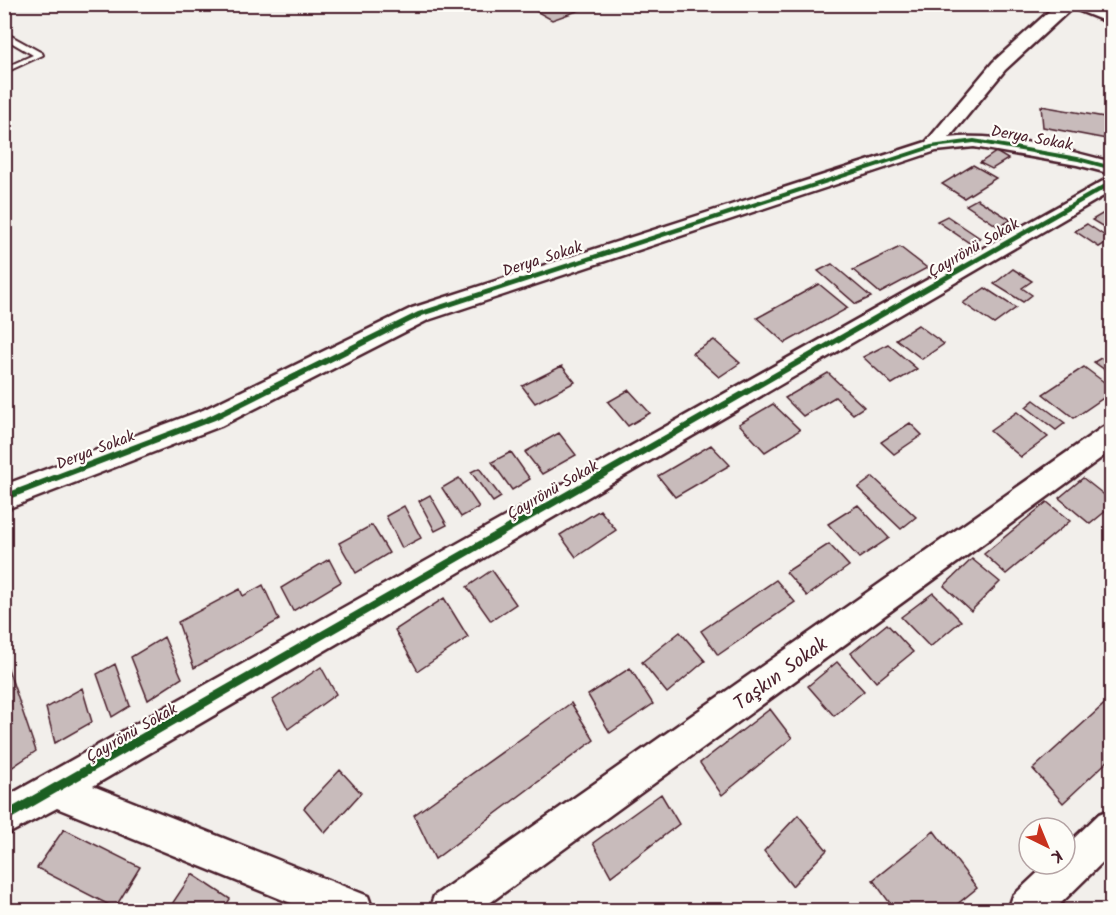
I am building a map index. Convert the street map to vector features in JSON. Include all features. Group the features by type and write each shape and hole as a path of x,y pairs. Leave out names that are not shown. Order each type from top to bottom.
{"street":[{"path":"933,146 999,66 1067,4"},
{"path":"1077,4 1112,19"},
{"name":"Derya Sokak","path":"4,498 212,418 420,314 933,146 974,141 1078,159 1112,168"},
{"name":"Çayırönü Sokak","path":"4,818 57,790 1112,182"},
{"name":"Taşkın Sokak","path":"448,910 1112,435"},
{"path":"57,790 354,910"},
{"path":"1027,910 1112,827"}],"lane":[{"path":"4,34 39,55 4,71"}],"building":[{"path":"571,4 580,10 552,20 525,5"},
{"path":"1041,106 1110,118 1112,140 1043,127"},
{"path":"996,152 1008,159 992,169 980,163"},
{"path":"973,165 996,178 964,198 942,184"},
{"path":"977,199 1011,220 999,227 966,205"},
{"path":"1112,208 1112,232 1092,220"},
{"path":"947,216 980,238 971,244 937,221"},
{"path":"1087,224 1111,240 1099,247 1075,231"},
{"path":"900,247 927,268 880,293 853,270"},
{"path":"832,264 871,297 856,304 818,271"},
{"path":"1013,269 1032,281 1022,288 1032,295 1023,302 994,284"},
{"path":"819,284 848,308 785,343 757,318"},
{"path":"985,288 1016,308 994,324 963,303"},
{"path":"918,325 944,344 922,359 896,339"},
{"path":"714,340 740,363 719,377 692,353"},
{"path":"888,344 917,369 892,384 863,357"},
{"path":"1101,358 1112,366 1112,375 1094,362"},
{"path":"562,366 575,382 535,403 522,386"},
{"path":"1084,367 1112,388 1112,392 1074,418 1043,394"},
{"path":"828,373 864,407 853,414 835,397 803,416 785,398"},
{"path":"629,390 650,413 628,426 608,402"},
{"path":"1034,400 1065,423 1056,430 1026,407"},
{"path":"773,404 800,430 765,452 739,424"},
{"path":"1017,412 1048,437 1021,457 990,431"},
{"path":"910,423 922,435 894,454 881,442"},
{"path":"559,433 576,455 542,474 525,452"},
{"path":"711,445 730,465 675,497 658,476"},
{"path":"511,452 530,479 512,490 492,462"},
{"path":"479,468 501,497 493,502 471,472"},
{"path":"873,477 916,517 901,529 858,488"},
{"path":"459,478 479,507 461,517 442,488"},
{"path":"1083,478 1112,501 1112,506 1090,524 1059,498"},
{"path":"430,495 447,525 435,531 419,501"},
{"path":"1047,502 1070,521 1006,574 984,554"},
{"path":"858,505 889,538 859,558 828,524"},
{"path":"404,506 421,538 402,548 386,516"},
{"path":"600,510 616,530 576,557 560,535"},
{"path":"372,525 389,553 356,573 339,543"},
{"path":"829,544 849,566 807,596 786,572"},
{"path":"329,559 341,582 293,611 281,588"},
{"path":"972,559 1000,582 971,611 944,586"},
{"path":"492,570 516,604 491,621 467,587"},
{"path":"776,580 795,602 718,655 701,631"},
{"path":"263,585 279,620 194,668 178,622 240,589 243,596"},
{"path":"933,593 961,621 930,647 901,617"},
{"path":"444,598 468,637 418,671 395,630"},
{"path":"887,624 913,652 876,682 851,653"},
{"path":"680,632 705,661 667,693 642,662"},
{"path":"164,637 182,678 148,700 131,657"},
{"path":"4,657 36,751 11,768 4,749"},
{"path":"837,662 864,691 834,716 808,686"},
{"path":"115,664 130,706 112,717 97,674"},
{"path":"321,667 336,694 288,729 273,700"},
{"path":"630,668 653,704 610,733 588,695"},
{"path":"82,688 92,722 55,743 46,708"},
{"path":"1111,698 1112,757 1063,803 1033,769"},
{"path":"571,703 594,740 435,859 414,815"},
{"path":"770,709 792,738 722,795 700,763"},
{"path":"340,770 361,793 325,833 304,808"},
{"path":"661,794 679,824 611,876 593,843"},
{"path":"798,815 827,850 792,886 764,851"},
{"path":"64,829 140,867 115,908 37,868"},
{"path":"934,831 977,888 950,910 895,910 873,880"},
{"path":"192,874 230,899 223,910 168,910"}],"cycle path":[{"path":"4,498 212,418 420,314 933,146 974,141 1078,159 1112,168"},
{"path":"4,818 1112,182"}]}
